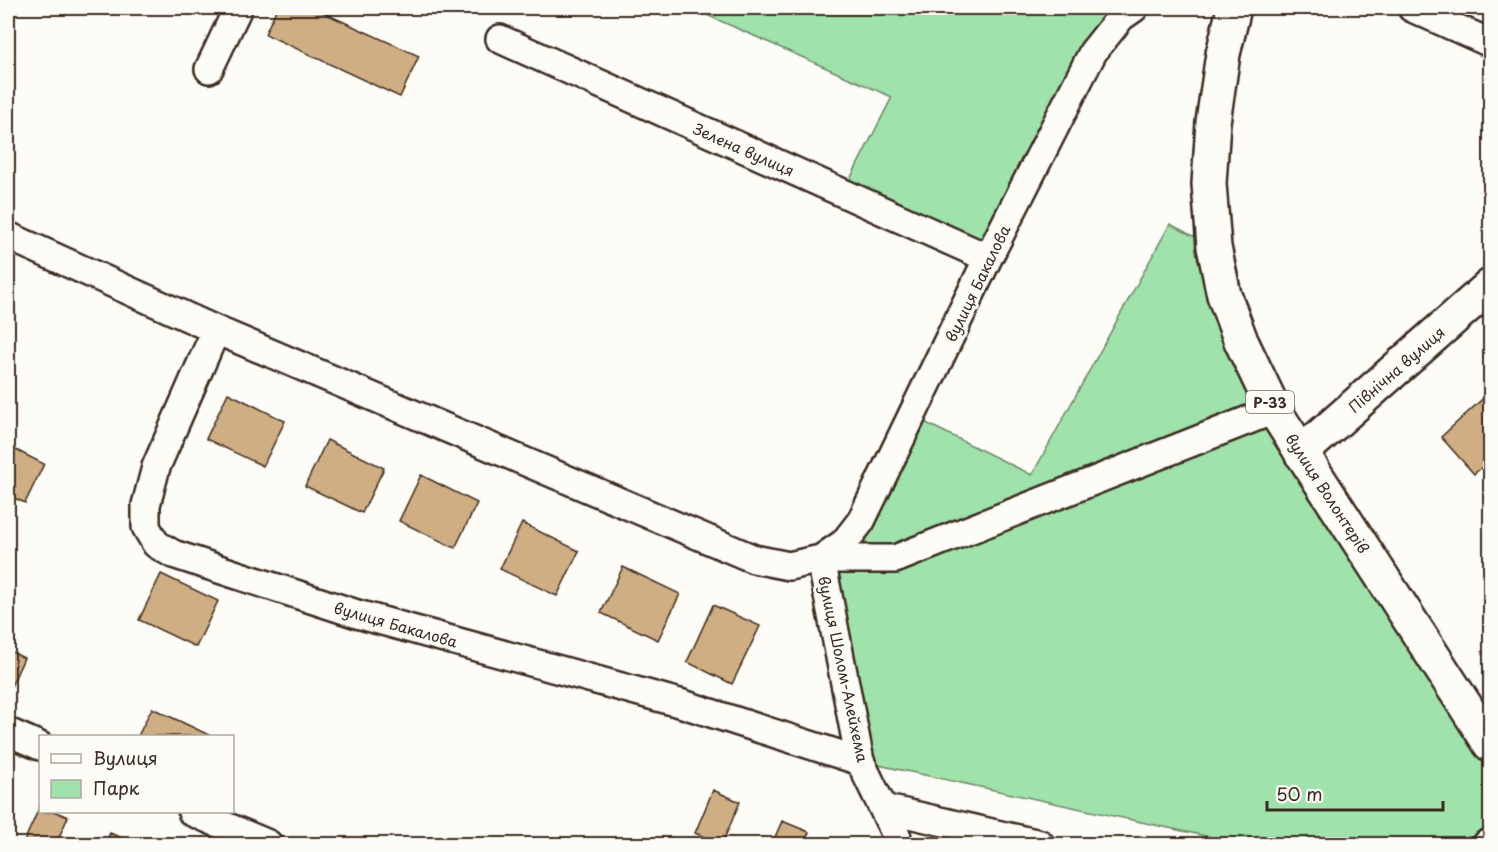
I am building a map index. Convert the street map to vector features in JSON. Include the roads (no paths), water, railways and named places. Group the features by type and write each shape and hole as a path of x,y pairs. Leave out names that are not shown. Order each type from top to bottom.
{"main road":[{"name":"вулиця Волонтерів","path":"1234,8 1223,54 1213,122 1209,184 1214,247 1224,295 1241,341 1274,410 1491,744"},
{"name":"Північна вулиця","path":"1301,453 1491,286"}],"street":[{"path":"209,69 238,8"},
{"name":"вулиця Бакалова","path":"821,559 844,543 861,521 988,258 1093,52 1121,17 1134,8"},
{"path":"1412,8 1491,43"},
{"name":"Зелена вулиця","path":"500,39 988,258"},
{"name":"вулиця Бакалова","path":"8,236 216,330 754,559 789,566 821,559 895,560 1274,410"},
{"name":"вулиця Бакалова","path":"216,330 156,467 146,505 146,527 156,544 172,554 357,614 683,704 860,760"},
{"name":"вулиця Шолом-Алейхема","path":"821,559 860,760 897,837 897,844"},
{"path":"8,732 39,746"},
{"path":"884,808 1040,844"},
{"path":"194,813 268,844"}]}
